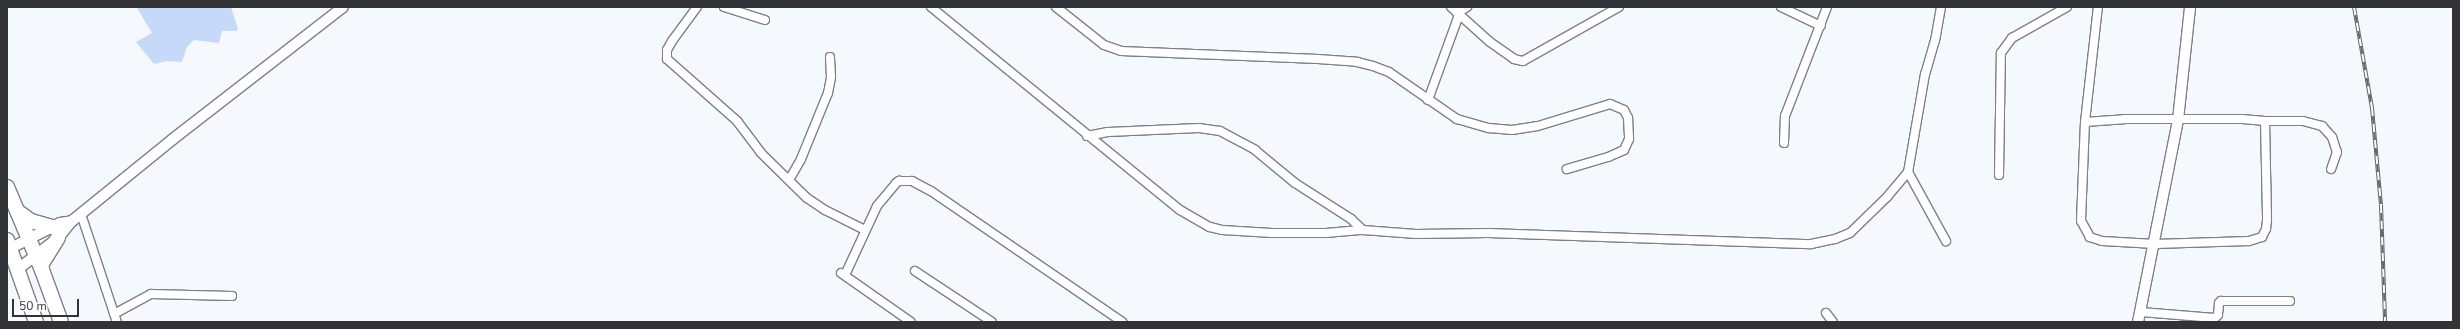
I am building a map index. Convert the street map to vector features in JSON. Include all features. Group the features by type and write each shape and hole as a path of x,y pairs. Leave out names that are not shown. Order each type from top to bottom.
{"highway":[{"path":"7,187 28,240 42,270 61,322"},
{"path":"17,211 30,221 55,232 41,265 42,270"},
{"path":"9,244 36,322"}],"street":[{"path":"18,269 35,256 55,232 60,223 72,221 343,7"},
{"path":"697,7 672,41 667,50 667,59 737,121 761,153 808,198 825,210 865,230"},
{"path":"724,7 765,20"},
{"path":"931,7 1087,136 1180,210 1210,227 1222,230 1272,233 1326,233 1363,230 1811,244 1835,239 1850,232 1887,197 1908,172 1925,74 1935,40 1941,7"},
{"path":"1056,7 1104,45 1121,51 1357,62 1389,72 1457,119 1474,126 1512,130 1538,126 1610,104 1624,110 1628,118 1629,139 1624,150 1608,157 1567,169"},
{"path":"1456,11 1467,7"},
{"path":"1456,11 1514,59 1523,60 1619,7"},
{"path":"1781,7 1821,26"},
{"path":"1784,143 1786,116 1827,7"},
{"path":"1999,175 2001,53 2012,38 2066,7"},
{"path":"2098,7 2085,122 2082,221 2090,237 2102,241 2155,244 2249,241 2262,236 2266,229 2267,220 2265,121"},
{"path":"2138,322 2155,244 2178,120 2190,7"},
{"path":"1428,100 1456,11"},
{"path":"789,180 801,159 828,94 831,77 830,57"},
{"path":"2085,122 2178,120 2303,121 2322,126 2332,137 2337,152 2331,169"},
{"path":"1087,136 1108,132 1199,128 1220,131 1255,150 1295,182 1351,219 1363,230"},
{"path":"1908,172 1946,241"},
{"path":"911,322 843,274 877,206 899,181 912,181 932,191 1122,322"},
{"path":"81,214 117,322"},
{"path":"9,244 55,232"},
{"path":"915,271 992,322"},
{"path":"114,314 151,294 232,296"},
{"path":"2141,312 2215,318 2218,315 2219,303 2221,301 2290,301"},
{"path":"1826,313 1833,322"}],"shaded area":[{"path":"231,7 238,29 236,31 222,31 219,43 194,40 187,47 182,62 167,61 154,64 136,42 152,33 137,8"}],"railway":[{"path":"2354,7 2372,108 2381,205 2385,322"}]}
